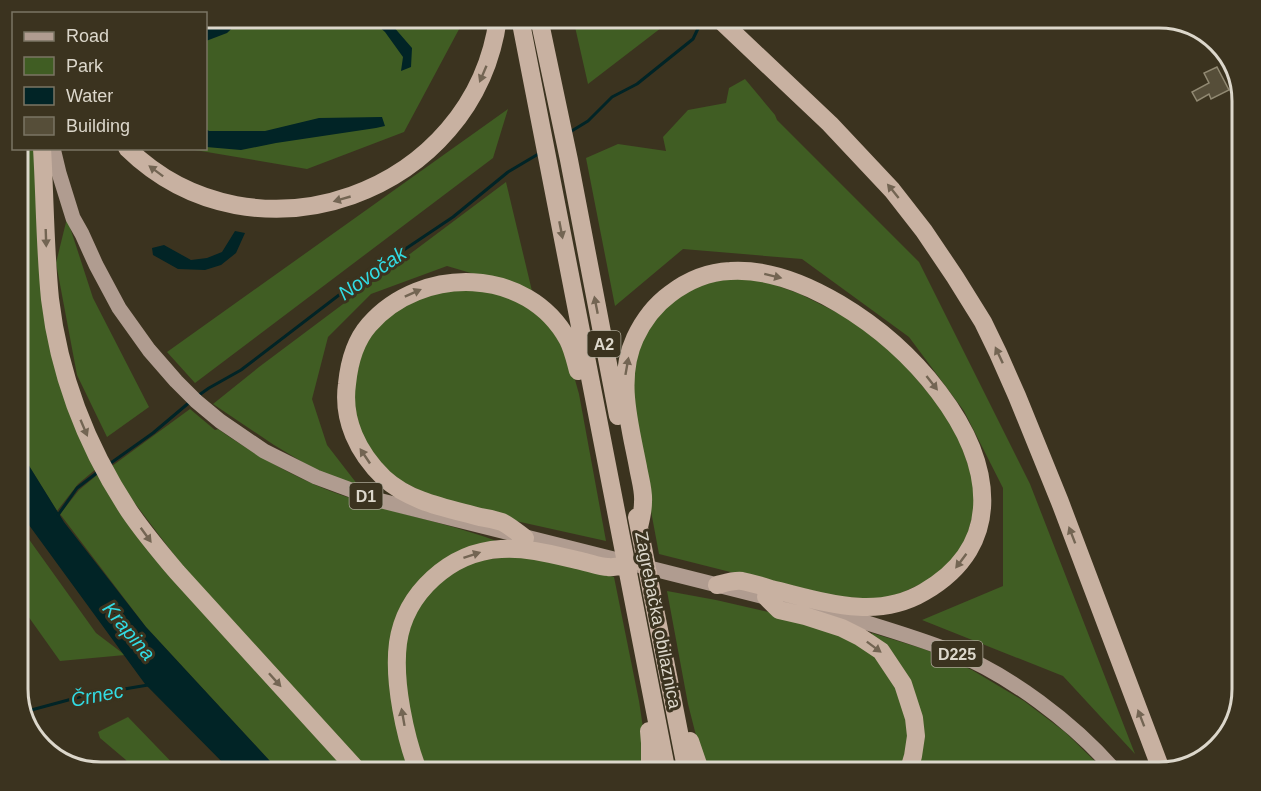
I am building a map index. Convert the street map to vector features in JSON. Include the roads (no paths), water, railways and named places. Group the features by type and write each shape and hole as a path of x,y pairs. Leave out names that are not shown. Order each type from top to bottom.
{"highway":[{"path":"129,150 163,177 189,191 217,201 279,210 310,207 345,199 397,175 422,157 453,124 476,90 488,64 497,28"},
{"name":"A2","path":"522,28 608,476"},
{"name":"A2","path":"541,28 569,160 639,527"},
{"path":"728,28 830,124 892,190 949,267 983,322 1008,375 1060,502 1158,762"},
{"path":"42,150 47,266 58,345 74,402 97,455 114,486 149,539 350,762"},
{"path":"639,527 644,500 629,420 625,378 635,338 646,319 660,302 677,288 709,274 750,271 804,285 834,300 873,325 892,341 942,395 972,448 977,462 982,495 978,529 972,545 953,571 924,593 903,602 876,608 831,603 739,581 708,582"},
{"path":"525,538 504,523 424,502 401,490 371,464 357,443 347,418 345,394 349,366 368,326 382,312 416,291 441,284 472,282 490,285 511,290 529,299 548,314 568,341 580,380 593,446 608,476"},
{"name":"Zagrebačka obilaznica","path":"608,476 665,762"},
{"name":"Zagrebačka obilaznica","path":"639,527 685,762"},
{"path":"414,762 403,716 397,663 398,643 411,606 437,574 455,561 499,549 575,554 608,567 631,564"},
{"path":"766,597 779,609 842,628 881,651 903,684 914,718 916,736 911,762"},
{"path":"639,632 634,655 650,743 650,762"},
{"path":"661,640 675,661 691,742 697,762"}],"main road":[{"name":"D1","path":"54,150 73,218 119,309 149,350 176,381 220,421 264,451 326,481 394,505 525,538 575,554"},
{"name":"D1","path":"63,150 69,182 81,217 82,234"},
{"path":"631,564 708,582"},
{"name":"D225","path":"708,582 861,621 950,651 1026,692 1084,739 1106,762"}],"water":[{"path":"207,28 232,28 227,33 207,41"},
{"path":"380,28 395,28 412,48 411,67 401,71 403,57"},
{"path":"382,117 385,126 241,150 207,147 207,130 265,131 319,118"},
{"path":"235,231 245,233 236,253 221,265 205,270 178,269 153,255 152,248 164,245 191,260 207,258 222,252"},
{"name":"Krapina","path":"29,466 64,522 146,627 271,762 222,762 145,684 29,525"}],"waterway":[{"name":"Novočak","path":"570,132 588,121 612,97 637,84 693,39 698,28"},
{"name":"Novočak","path":"199,395 241,370 356,282 453,217 508,172 540,153"},
{"name":"Novočak","path":"108,465 153,433 191,401"},
{"name":"Novočak","path":"58,515 77,488 98,472"},
{"name":"Črnec","path":"31,710 83,696 148,685"}]}
